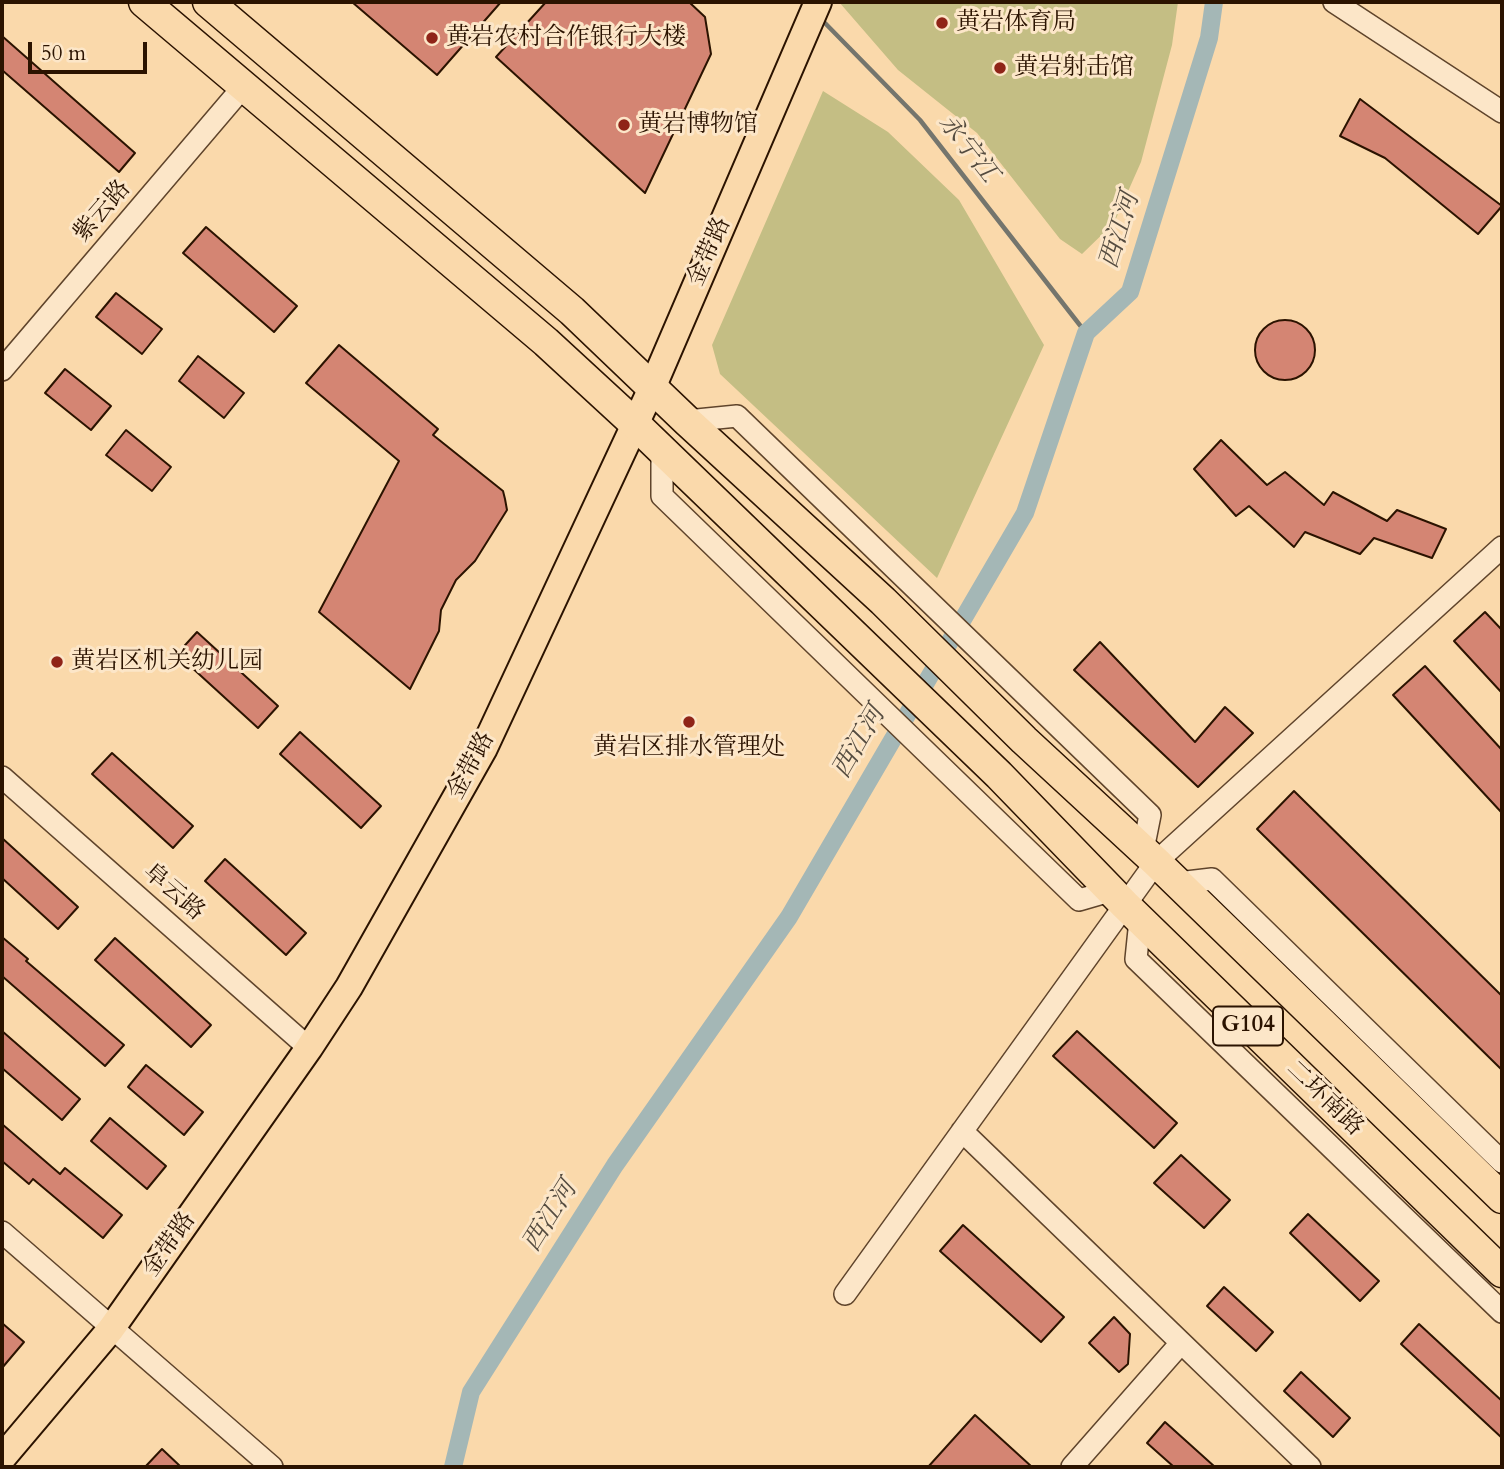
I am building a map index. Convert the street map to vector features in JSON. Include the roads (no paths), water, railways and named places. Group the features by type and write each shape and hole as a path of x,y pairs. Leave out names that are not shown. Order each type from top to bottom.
{"highway":[{"name":"二环南路","path":"144,2 546,342 635,424 999,775 1125,905 1502,1272"},
{"path":"208,2 572,312 687,421"},
{"name":"G104","path":"687,421 883,601 1024,740 1150,856 1502,1198"}],"main road":[{"name":"金带路","path":"2,1458 111,1329 309,1048 349,987 484,748 652,388 818,2"}],"street":[{"path":"1334,2 1502,112"},
{"name":"紫云路","path":"2,370 243,87"},
{"path":"687,421 737,416 1150,815 1150,856"},
{"path":"662,451 662,496 1079,900 1125,905"},
{"path":"845,1294 1125,905 1150,856 1502,547"},
{"name":"阜云路","path":"2,777 309,1048"},
{"path":"1178,883 1212,880 1502,1162"},
{"path":"1125,905 1136,959 1502,1312"},
{"path":"962,1132 1310,1467"},
{"path":"2,1232 272,1467"},
{"path":"1072,1467 1181,1343"}],"waterway":[{"name":"西江河","path":"453,1467 471,1392 615,1165 789,917 1025,513 1086,333 1130,292 1209,38 1214,2"},
{"name":"永宁江","path":"822,20 920,120 1086,333"}],"place":[{"name":"黄岩体育局","path":"942,23"},
{"name":"黄岩农村合作银行大楼","path":"432,38"},
{"name":"黄岩射击馆","path":"1000,68"},
{"name":"黄岩博物馆","path":"624,125"},
{"name":"黄岩区机关幼儿园","path":"57,662"},
{"name":"黄岩区排水管理处","path":"689,722"}]}
